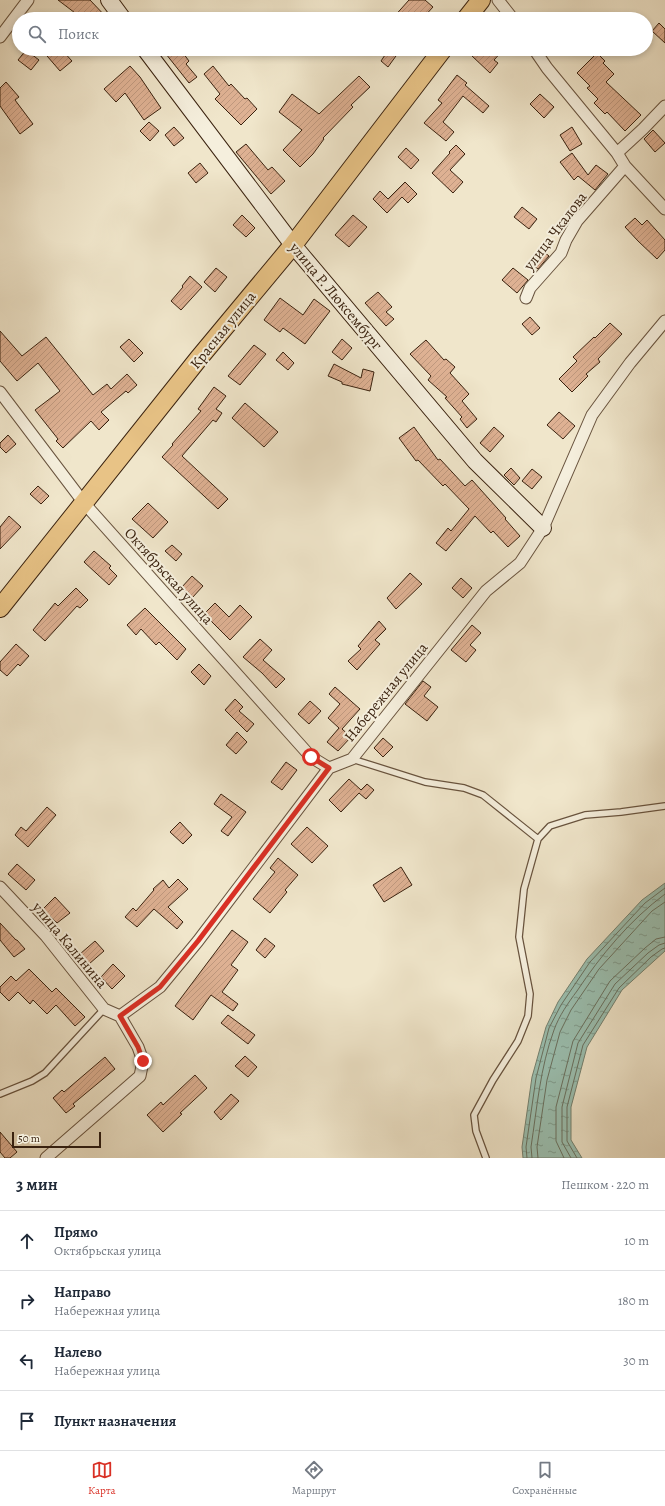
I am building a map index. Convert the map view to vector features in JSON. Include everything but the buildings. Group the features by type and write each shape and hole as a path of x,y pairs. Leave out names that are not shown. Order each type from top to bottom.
{"main road":[{"path":"472,12 481,0"},
{"name":"Красная улица","path":"0,608 200,358 293,245 438,56"}],"street":[{"path":"19,12 28,0"},
{"path":"109,0 118,12"},
{"path":"498,0 507,12"},
{"path":"0,37 12,21"},
{"name":"улица Р. Люксембург","path":"150,56 293,245 475,461 543,528"},
{"path":"539,56 625,166 665,209"},
{"path":"616,153 643,129 665,106"},
{"name":"улица Чкалова","path":"526,298 530,288 561,253 566,240 577,221 625,166"},
{"name":"Набережная улица","path":"329,768 352,759 486,591 520,563 543,528 592,415 630,363 665,321"},
{"name":"Октябрьская улица","path":"0,392 84,503 311,757 329,768"},
{"path":"46,1158 140,1076 143,1061 138,1047 120,1016 160,987 198,941 329,768"},
{"name":"улица Калинина","path":"0,887 46,936 104,1009 120,1016"}],"lane":[{"path":"352,759 425,782 464,788 483,794 538,839"},
{"path":"486,1158 476,1131 474,1115 493,1080 518,1041 528,1016 530,994 519,937 524,889 538,839 550,826 585,815 665,806"},
{"path":"0,1094 32,1081 45,1073 104,1009"}],"water":[{"path":"665,883 665,951 622,990 587,1047 571,1107 571,1140 582,1158 523,1158 522,1147 532,1077 546,1027 558,1002 587,959 642,900"}],"route":[{"path":"143,1061 138,1047 120,1016 160,987 198,941 329,768 311,757"}]}
